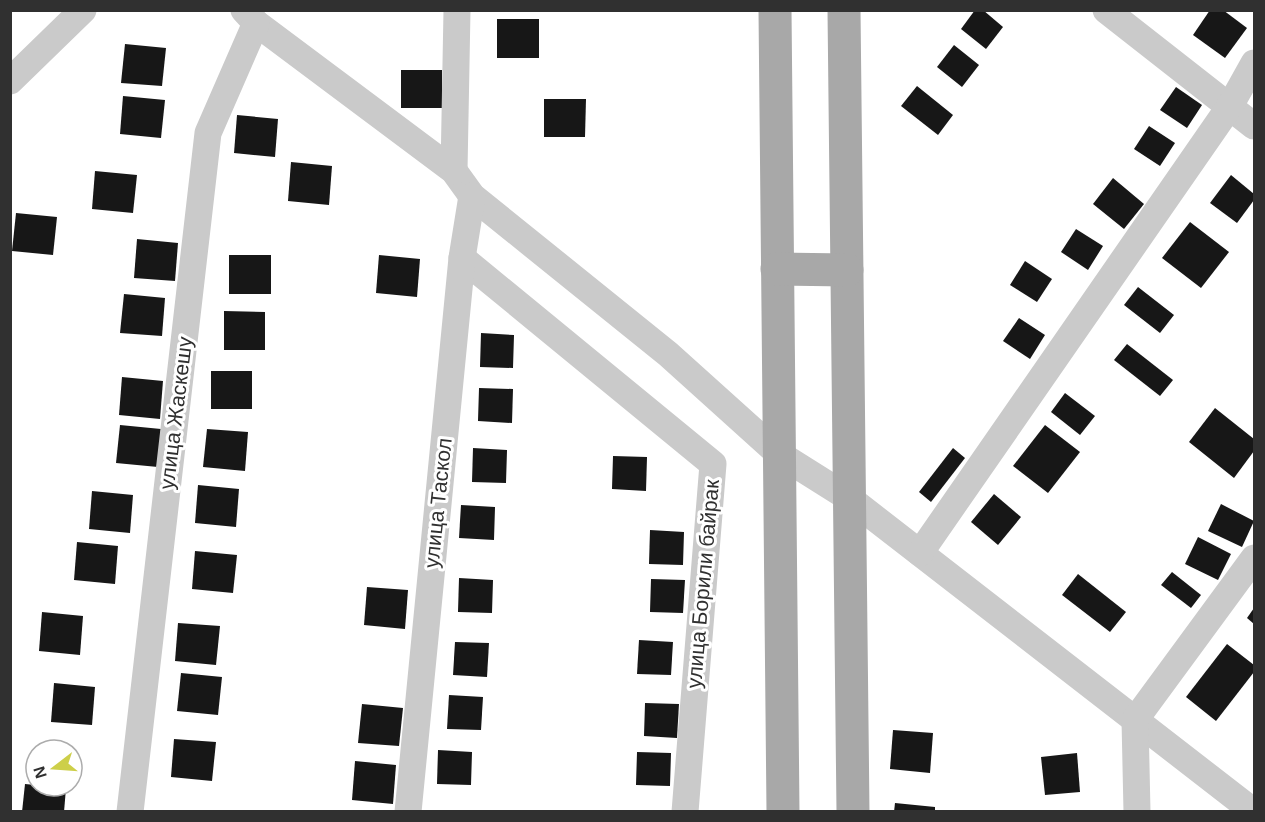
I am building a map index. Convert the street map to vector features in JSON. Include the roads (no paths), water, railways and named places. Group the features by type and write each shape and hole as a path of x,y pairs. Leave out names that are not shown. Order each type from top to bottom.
{"main road":[{"path":"775,10 783,812"},
{"path":"844,10 853,812"},
{"path":"777,269 847,270"}],"street":[{"path":"10,81 83,10"},
{"path":"454,171 457,10"},
{"path":"1106,10 1254,126"},
{"path":"250,17 454,171 472,196 668,354 779,454 849,498 1254,812"},
{"name":"улица Жаскешу","path":"130,812 208,133 250,17"},
{"path":"920,553 1230,106 1254,63"},
{"name":"улица Таскол","path":"408,812 462,258 472,196"},
{"name":"улица Борили байрак","path":"462,258 713,464 685,812"},
{"path":"1137,812 1135,720 1254,558"}]}
